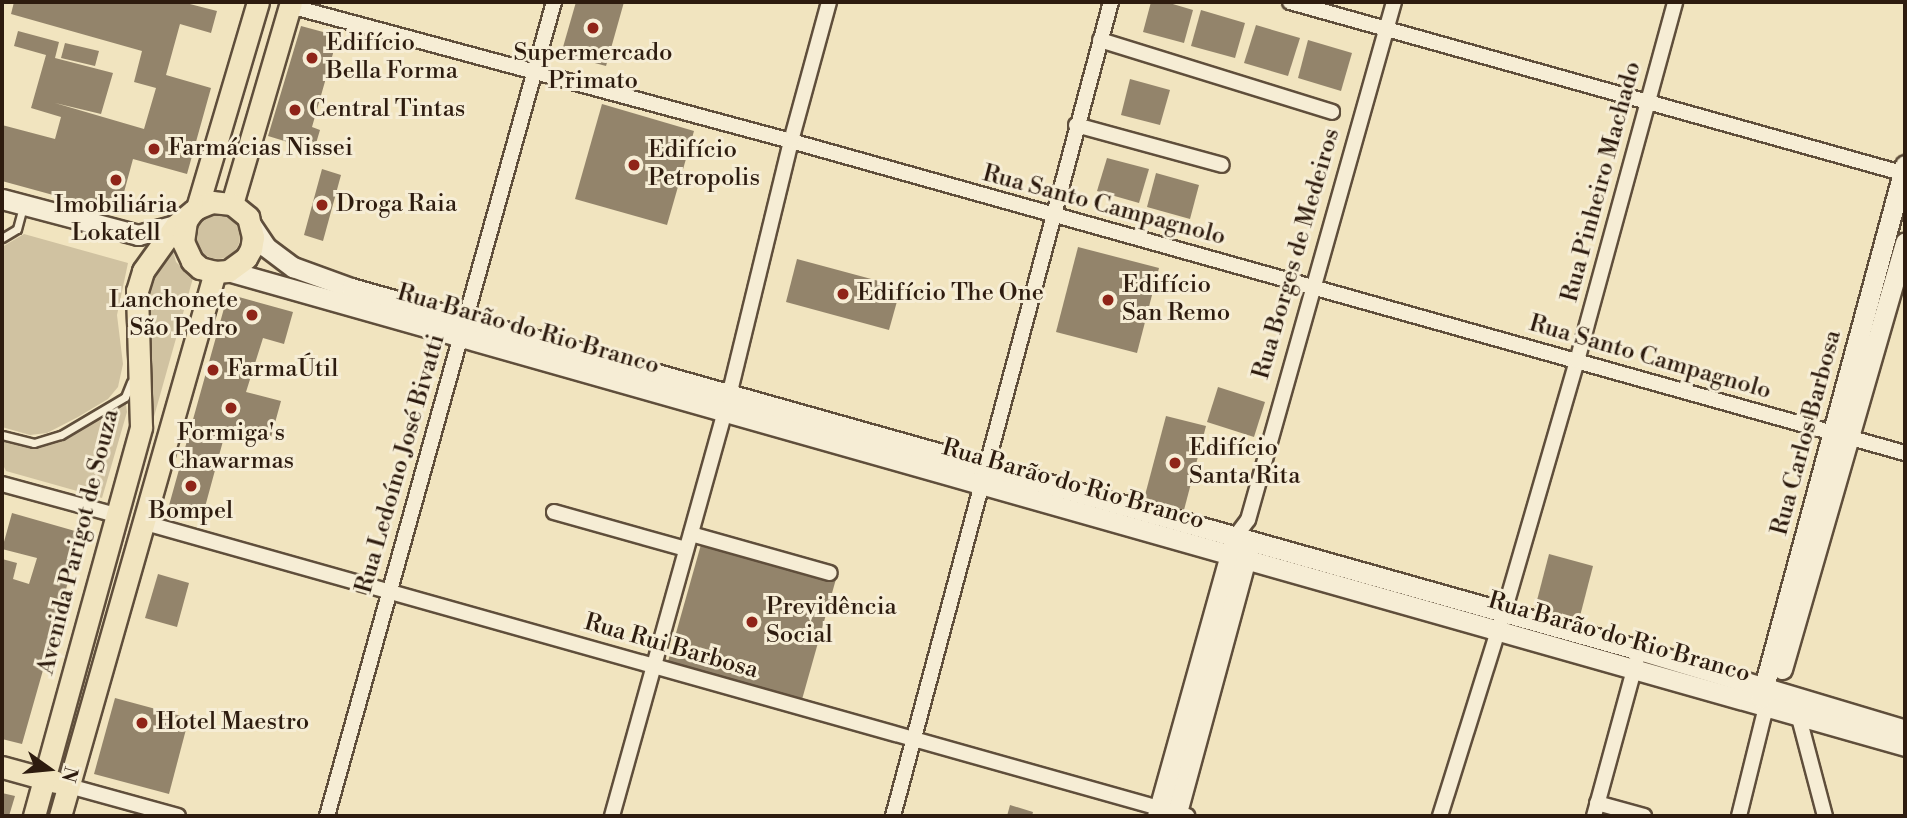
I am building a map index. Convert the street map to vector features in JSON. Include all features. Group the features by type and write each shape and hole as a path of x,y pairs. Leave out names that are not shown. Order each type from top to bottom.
{"main road":[{"name":"Avenida Parigot de Souza","path":"222,272 200,268 186,252 183,231 258,2"},
{"path":"232,204 290,4"},
{"name":"Rua Carlos Barbosa","path":"1767,701 1839,434 1875,314 1904,171"},
{"path":"2,199 138,235 212,202 232,204 248,217 252,226 251,248 246,258 222,272 142,522 60,816"},
{"name":"Avenida Parigot de Souza","path":"34,816 141,427 137,291 143,271 188,215"},
{"name":"Rua Barão do Rio Branco","path":"252,226 266,247 293,267 463,328"},
{"name":"Rua Carlos Barbosa","path":"1875,314 1905,242"},
{"name":"Rua Barão do Rio Branco","path":"222,272 463,328 1637,659 1767,701 1863,725 1905,746"},
{"path":"1171,814 1240,548"},
{"name":"Rua Barão do Rio Branco","path":"1767,701 1798,715 1905,730"},
{"path":"2,767 69,786"}],"street":[{"name":"Rua Ledoíno José Bivatti","path":"327,816 554,2"},
{"path":"612,816 726,404 791,141 829,2"},
{"path":"893,816 1111,2"},
{"path":"1290,2 1904,171"},
{"name":"Rua Borges de Medeiros","path":"1240,548 1394,2"},
{"name":"Rua Pinheiro Machado","path":"1440,816 1501,621 1577,361 1675,2"},
{"name":"Rua Santo Campagnolo","path":"290,4 535,74 791,141 1053,217 1314,287 1905,453"},
{"path":"1100,40 1332,112"},
{"path":"1076,125 1222,165"},
{"path":"2,484 116,515"},
{"path":"554,512 686,549"},
{"name":"Rua Rui Barbosa","path":"142,522 1171,814"},
{"path":"691,534 830,573"},
{"path":"1637,659 1596,809 1644,816"},
{"name":"Rua Carlos Barbosa","path":"1739,816 1767,701"},
{"path":"1798,715 1825,816"},
{"path":"69,786 178,816"}],"lane":[{"path":"2,239 18,229 23,205"},
{"path":"2,435 34,443 47,441 125,397 130,388 137,291"}],"shaded area":[{"path":"218,215 227,216 234,221 239,228 239,246 234,253 227,258 218,259 209,258 202,253 197,246 196,237 197,228 202,221 209,216"},
{"path":"24,234 128,263 117,315 123,364 118,387 108,399 78,417 47,433 30,435 2,427 2,247"},
{"path":"171,244 176,262 193,278 148,438 152,397 144,330 145,297 153,271"},
{"path":"125,398 127,412 102,498 6,471 2,463 2,435 15,440 47,441"}],"building":[{"path":"14,2 182,2 217,11 211,33 180,24 166,75 211,88 187,174 133,159 120,207 99,201 97,207 2,181 2,125 55,139 61,117 31,108 46,55 14,46 18,31 59,42 55,58 113,73 101,114 55,103 144,129 156,88 134,82 142,51 11,14"},
{"name":"Supermercado Primato","path":"576,2 624,2 606,66 561,54"},
{"path":"1151,2 1166,2 1193,10 1184,43 1143,32"},
{"path":"1201,10 1245,23 1235,58 1191,46"},
{"path":"1256,25 1300,38 1288,76 1244,63"},
{"path":"301,26 338,36 312,127 320,130 314,150 268,136"},
{"path":"1308,40 1352,53 1341,91 1298,78"},
{"path":"65,43 99,51 95,66 61,58"},
{"path":"1130,79 1170,90 1160,125 1121,115"},
{"name":"Edifício Petropolis","path":"602,104 694,131 667,225 575,199"},
{"path":"1107,158 1149,169 1139,203 1097,191"},
{"name":"Droga Raia","path":"322,169 341,175 323,241 304,235"},
{"path":"1156,173 1199,185 1190,219 1147,207"},
{"name":"Edifício San Remo","path":"1078,247 1159,268 1137,353 1056,332"},
{"name":"Edifício The One","path":"797,259 901,287 889,330 786,302"},
{"path":"228,294 293,312 284,344 263,338 246,392 281,401 270,441 226,430 202,518 168,509"},
{"path":"1218,387 1265,402 1254,437 1207,422"},
{"name":"Edifício Santa Rita","path":"1166,416 1206,426 1184,510 1144,499"},
{"path":"12,513 82,533 22,744 2,739 2,559 17,563 13,579 29,584 37,558 2,549"},
{"name":"Previdência Social","path":"702,541 836,579 801,703 667,665"},
{"path":"1549,554 1593,566 1579,620 1535,608"},
{"path":"158,574 189,583 177,627 145,618"},
{"path":"115,698 189,718 169,794 94,774"},
{"path":"2,793 15,796 9,816 2,816"},
{"path":"1010,805 1033,812 1032,816 1007,816"}],"place":[{"name":"Supermercado Primato","path":"593,28"},
{"name":"Edifício Bella Forma","path":"312,58"},
{"name":"Central Tintas","path":"295,110"},
{"name":"Farmácias Nissei","path":"154,149"},
{"name":"Edifício Petropolis","path":"634,165"},
{"name":"Imobiliária Lokatell","path":"116,180"},
{"name":"Droga Raia","path":"322,205"},
{"name":"Edifício The One","path":"843,294"},
{"name":"Edifício San Remo","path":"1108,300"},
{"name":"Lanchonete São Pedro","path":"252,315"},
{"name":"FarmaÚtil","path":"213,370"},
{"name":"Formiga's Chawarmas","path":"231,408"},
{"name":"Edifício Santa Rita","path":"1175,463"},
{"name":"Bompel","path":"191,486"},
{"name":"Previdência Social","path":"752,622"},
{"name":"Hotel Maestro","path":"142,723"}]}
